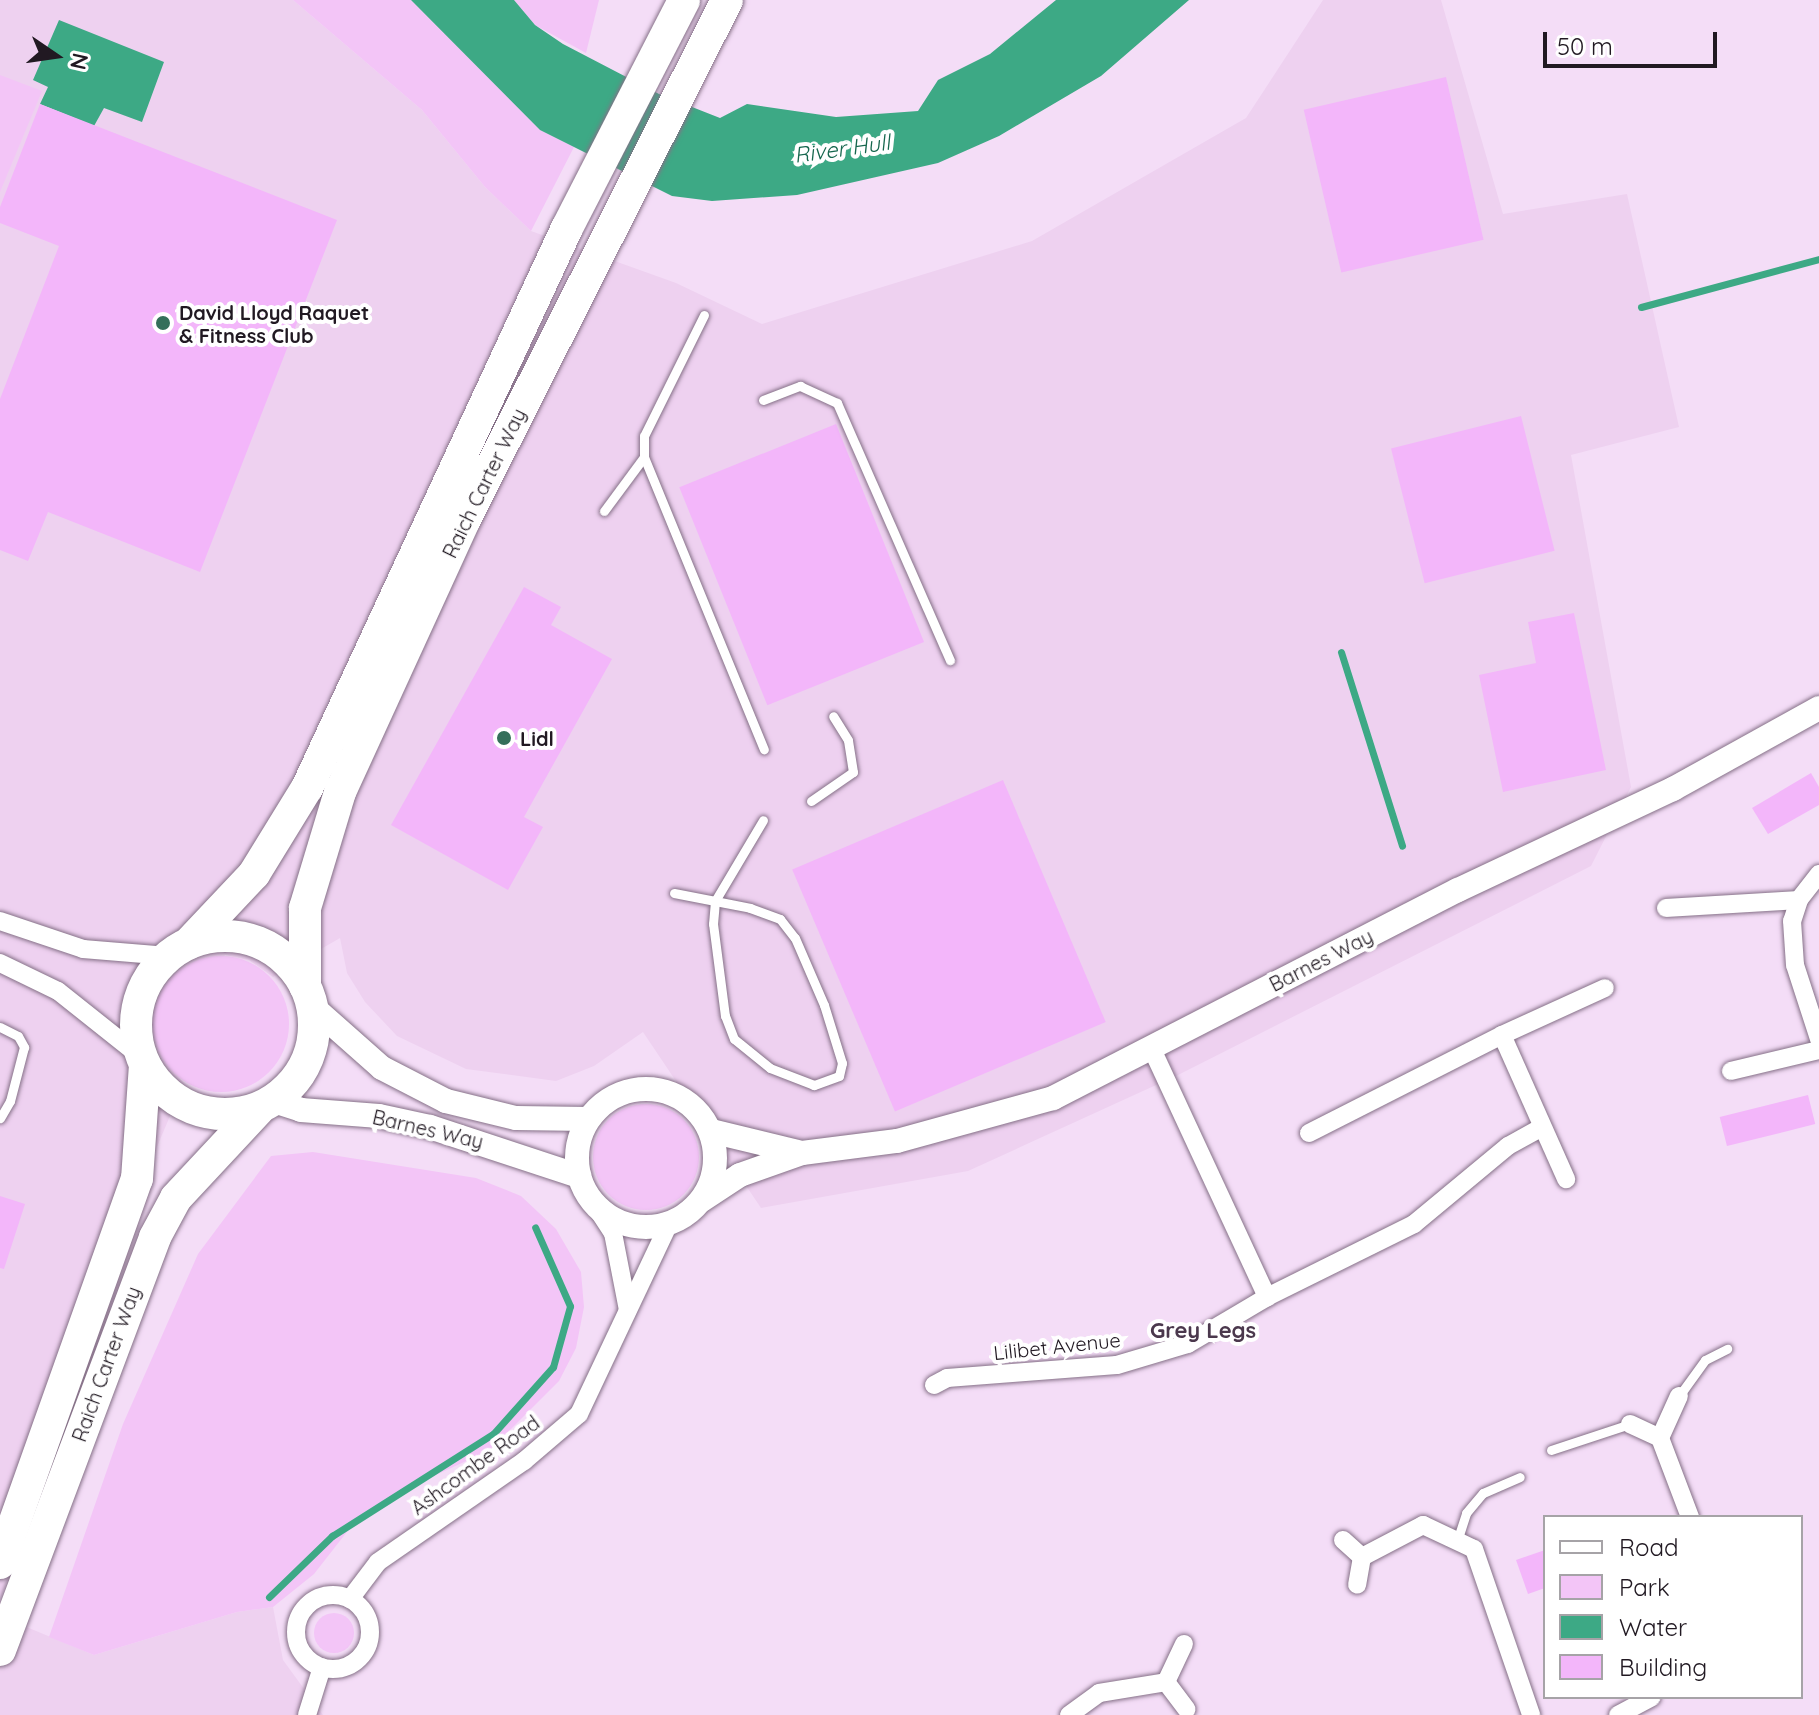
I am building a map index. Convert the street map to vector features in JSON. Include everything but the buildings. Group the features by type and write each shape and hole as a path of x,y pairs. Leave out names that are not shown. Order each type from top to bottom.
{"highway":[{"name":"Raich Carter Way","path":"179,949 254,874 307,788 567,228 684,0"},
{"name":"Raich Carter Way","path":"309,997 305,908 340,792 465,519 617,211 727,0"},
{"path":"234,936 256,941 276,952 309,997 314,1029 303,1069 267,1104 239,1114 195,1110 158,1085 143,1062 137,1006 144,987 179,949 234,936"},
{"name":"Raich Carter Way","path":"0,1563 137,1179 143,1062"},
{"name":"Raich Carter Way","path":"0,1650 155,1237 176,1198 267,1104"}],"street":[{"name":"Barnes Way","path":"702,1200 740,1175 802,1153 897,1141 1053,1098 1458,890 1673,789 1819,708"},
{"path":"1819,874 1799,900 1792,921 1795,965 1819,1039"},
{"path":"1666,908 1799,900"},
{"path":"0,921 83,949 179,949"},
{"path":"0,963 58,991 143,1062"},
{"path":"1309,1133 1502,1035 1605,988"},
{"name":"Barnes Way","path":"309,997 382,1068 446,1101 516,1118 588,1119"},
{"path":"1502,1035 1540,1128 1566,1179"},
{"path":"1151,1047 1267,1297"},
{"path":"1731,1071 1819,1050"},
{"path":"594,1204 629,1225 669,1224 702,1200 715,1166 711,1131 690,1103 654,1088 615,1095 588,1119 578,1146 579,1176 594,1204 613,1233 628,1310"},
{"name":"Barnes Way","path":"267,1104 379,1116 430,1127 579,1176"},
{"name":"Lilibet Avenue","path":"934,1385 947,1378 1117,1365 1188,1344 1267,1297 1414,1224 1508,1146 1540,1128"},
{"name":"Barnes Way","path":"711,1131 802,1153"},
{"name":"Ashcombe Road","path":"350,1599 378,1562 524,1461 579,1414 669,1224"},
{"path":"1660,1438 1679,1396"},
{"path":"1630,1424 1660,1438 1689,1515"},
{"path":"1362,1557 1423,1525 1458,1538 1474,1549 1531,1715"},
{"path":"1343,1540 1362,1557"},
{"path":"1357,1585 1362,1557"},
{"path":"324,1596 350,1599 368,1620 367,1648 345,1668 322,1667 304,1655 297,1642 302,1612 324,1596"},
{"path":"1166,1682 1184,1644"},
{"path":"307,1715 322,1667"},
{"path":"1166,1682 1186,1709"},
{"path":"1069,1715 1099,1693 1166,1682"},
{"path":"1618,1715 1648,1699"}],"lane":[{"path":"704,315 644,436 644,457 764,749"},
{"path":"763,400 800,386 837,403 950,660"},
{"path":"604,511 644,457"},
{"path":"811,801 853,772 848,740 833,716"},
{"path":"674,893 715,901 780,919 795,938 829,1018 842,1063 839,1076 826,1084 801,1082 770,1068 734,1039 725,1016 716,956 715,901 763,820"},
{"path":"0,1027 18,1036 24,1047 10,1101 0,1115"},
{"path":"1679,1396 1705,1360 1727,1349"},
{"path":"1551,1450 1630,1424"},
{"path":"1458,1538 1466,1513 1483,1493 1520,1477"}],"shaded area":[{"path":"0,0 293,0 422,110 485,187 531,231 676,283 762,324 1032,241 1246,118 1323,0 1441,0 1503,214 1627,194 1679,427 1571,455 1631,787 1591,866 1178,1075 968,1171 761,1208 643,1032 594,1066 556,1081 466,1069 397,1036 365,1002 347,973 340,938 273,977 249,960 225,955 161,1058 184,1083 134,1201 0,1601"},
{"path":"273,1607 283,1660 323,1715 0,1715 0,1616 94,1655 237,1612"}],"green space":[{"path":"293,0 411,0 540,130 574,147 531,231 485,187 422,110"},
{"path":"514,0 599,0 586,53 535,25"},
{"path":"0,75 42,91 0,192"},
{"path":"221,956 247,961 269,976 284,998 289,1024 284,1050 269,1072 247,1087 221,1092 195,1087 173,1072 158,1050 153,1024 158,998 173,976 195,961"},
{"path":"646,1104 666,1108 683,1120 695,1137 699,1157 695,1177 683,1194 666,1206 646,1210 626,1206 609,1194 597,1177 593,1157 597,1137 609,1120 626,1108"},
{"path":"313,1152 476,1178 521,1196 556,1229 581,1272 584,1307 576,1348 559,1381 490,1450 412,1486 350,1528 314,1574 273,1607 237,1612 94,1655 49,1637 123,1424 198,1254 271,1156"},
{"path":"334,1613 348,1619 354,1633 348,1647 334,1653 320,1647 314,1633 320,1619"}],"water":[{"name":"River Hull","path":"411,0 514,0 535,25 563,44 659,94 720,118 747,104 836,117 918,111 938,80 990,54 1056,0 1189,0 1101,76 999,136 938,163 797,195 712,201 672,196 540,130"},
{"path":"59,20 164,62 142,122 104,108 94,126 40,104 48,87 33,80"}],"waterway":[{"path":"1641,307 1819,259"},
{"path":"1341,652 1402,846"},
{"path":"269,1597 332,1536 493,1434 553,1367 570,1306 535,1227"}],"place":[{"name":"David Lloyd Raquet & Fitness Club","path":"163,323"},
{"name":"Lidl","path":"504,738"}],"district":[{"name":"Grey Legs","path":"1203,1331"}]}
